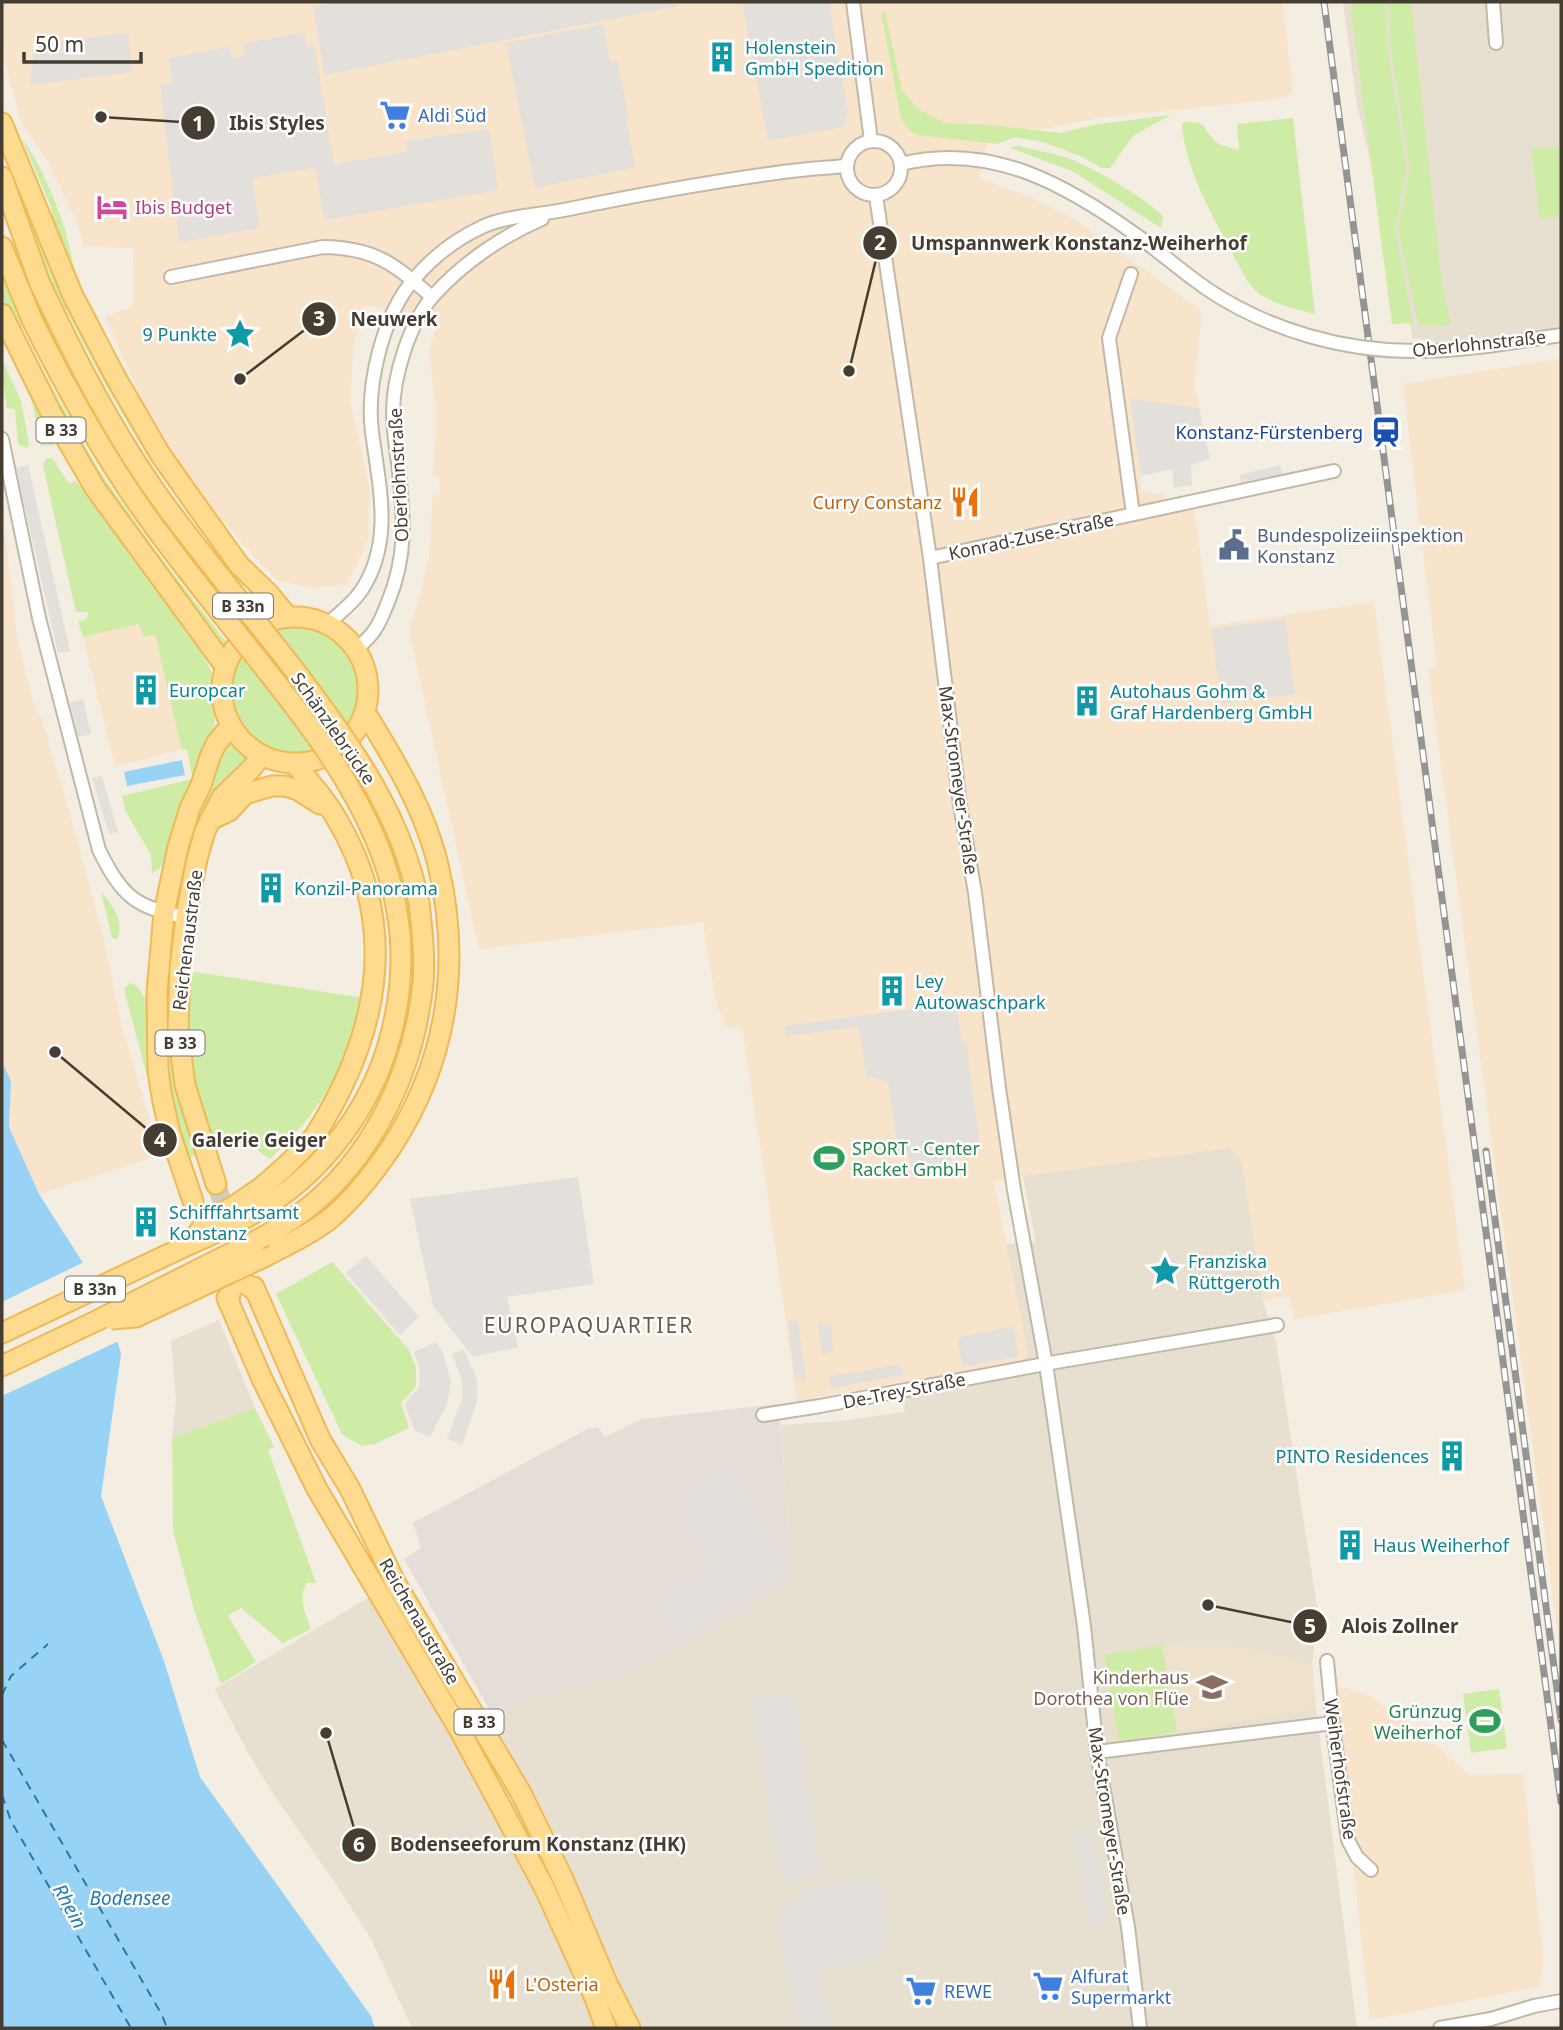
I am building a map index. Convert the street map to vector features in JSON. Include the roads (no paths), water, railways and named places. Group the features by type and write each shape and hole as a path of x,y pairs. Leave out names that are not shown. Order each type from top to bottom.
{"main road":[{"path":"2,123 73,296 116,379 160,454 195,505 239,565 288,617"},
{"name":"Schänzlebrücke","path":"2,177 27,249 54,313 97,398 142,473 201,553 339,728 369,774 396,827 408,858 419,903 423,941 423,981 418,1017 399,1082 384,1115 365,1146 335,1182 302,1212 265,1236 2,1366"},
{"name":"Schänzlebrücke","path":"2,247 33,323 78,410 111,465 195,582 307,722 342,774 366,817 383,857 399,917 402,956 394,1026 383,1062 364,1103 321,1161 294,1186 248,1216 2,1333"},
{"name":"B 33","path":"2,314 51,411 95,488 225,666"},
{"path":"307,617 327,624 345,637 356,650 365,671 368,695 365,712 351,736 330,754 312,762 274,761 250,747 231,725 223,700 225,666 242,640 256,628 271,621 307,617"},
{"name":"B 33n","path":"96,1321 136,1317 283,1247 329,1219 370,1177 416,1106 432,1066 440,1036 450,963 449,932 438,863 408,785 365,712"},
{"name":"Reichenaustraße","path":"192,1201 168,1124 158,1071 157,992 164,913 178,847 190,808 216,744 231,725"},
{"name":"Reichenaustraße","path":"179,1161 186,1168 200,1169 213,1175 185,1085 178,1031 180,968 197,859 205,831 222,797 262,755"},
{"name":"B 33n","path":"188,1245 208,1220 262,1187 314,1137 353,1064 369,1018 375,965 373,923 357,858 331,810 294,763"},
{"path":"210,820 229,811 245,794 272,786 298,790 331,810"},
{"name":"Reichenaustraße","path":"606,2028 545,1889 460,1731 317,1489 262,1379 228,1301 231,1288 235,1284 241,1282 255,1289 316,1429 350,1489 396,1584 521,1793 564,1879 607,1983 630,2028"}],"street":[{"path":"853,2 871,141"},
{"path":"1493,2 1496,43"},
{"path":"871,141 882,142 891,147 901,164 895,186 876,196 868,196 854,188 849,181 846,166 857,146 871,141"},
{"name":"Oberlohnstraße","path":"901,164 949,157 980,160 1047,181 1079,196 1209,290 1255,316 1322,340 1356,347 1419,351 1475,347 1561,335"},
{"name":"Oberlohnstraße","path":"327,624 360,593 370,576 378,553 383,525 381,487 370,408 378,354 389,322 413,280 446,248 485,225 628,196 787,171 846,166"},
{"name":"Max-Stromeyer-Straße","path":"876,196 930,558 999,1088 1014,1189 1046,1364 1084,1626 1097,1752 1128,1927 1140,2028"},
{"name":"Oberlohnstraße","path":"356,650 375,630 392,594 404,541 393,416 394,386 407,343 432,297 458,272 487,249 523,228 563,210"},
{"path":"171,277 332,247 362,251 379,257 393,264 432,297"},
{"name":"Konrad-Zuse-Straße","path":"1131,274 1109,338 1133,514"},
{"path":"2,439 39,618 99,850 126,894 141,905 186,917"},
{"name":"Konrad-Zuse-Straße","path":"930,558 1334,471"},
{"path":"1046,1364 1276,1325"},
{"name":"De-Trey-Straße","path":"763,1415 1046,1364"},
{"name":"Weiherhofstraße","path":"1327,1661 1348,1840 1357,1857 1371,1870"},
{"path":"1097,1752 1333,1723"},
{"path":"1440,2028 1490,2019 1561,2001"}],"water":[{"path":"182,760 185,775 127,786 124,772"},
{"name":"Bodensee","path":"2,1062 11,1081 9,1127 39,1194 106,1299 121,1354 101,1496 164,1661 200,1777 371,2016 375,2028 2,2028"}],"tunnel":[{"path":"216,1184 244,1262"},
{"path":"193,1201 219,1276"}],"railway":[{"path":"1324,2 1561,1802"},
{"path":"1486,1151 1561,1720"}],"place":[{"name":"Holenstein GmbH Spedition","path":"722,57"},
{"name":"Aldi Süd","path":"395,115"},
{"name":"Ibis Styles","path":"101,117"},
{"name":"Ibis Budget","path":"112,207"},
{"name":"9 Punkte","path":"240,334"},
{"name":"Umspannwerk Konstanz-Weiherhof","path":"849,371"},
{"name":"Neuwerk","path":"240,379"},
{"name":"Konstanz-Fürstenberg","path":"1386,432"},
{"name":"Curry Constanz","path":"965,502"},
{"name":"Bundespolizeiinspektion Konstanz","path":"1234,545"},
{"name":"Europcar","path":"146,690"},
{"name":"Autohaus Gohm & Graf Hardenberg GmbH","path":"1087,701"},
{"name":"Konzil-Panorama","path":"271,888"},
{"name":"Ley Autowaschpark","path":"892,991"},
{"name":"Galerie Geiger","path":"55,1052"},
{"name":"SPORT - Center Racket GmbH","path":"829,1158"},
{"name":"Schifffahrtsamt Konstanz","path":"146,1222"},
{"name":"Franziska Rüttgeroth","path":"1165,1271"},
{"name":"PINTO Residences","path":"1452,1456"},
{"name":"Haus Weiherhof","path":"1350,1545"},
{"name":"Alois Zollner","path":"1208,1605"},
{"name":"Kinderhaus Dorothea von Flüe","path":"1212,1687"},
{"name":"Grünzug Weiherhof","path":"1485,1721"},
{"name":"Bodenseeforum Konstanz (IHK)","path":"326,1733"},
{"name":"L'Osteria","path":"502,1984"},
{"name":"Alfurat Supermarkt","path":"1048,1986"},
{"name":"REWE","path":"921,1991"}],"district":[{"name":"EUROPAQUARTIER","path":"589,1325"}],"water label":[{"name":"Rhein","path":"70,1906"}]}
